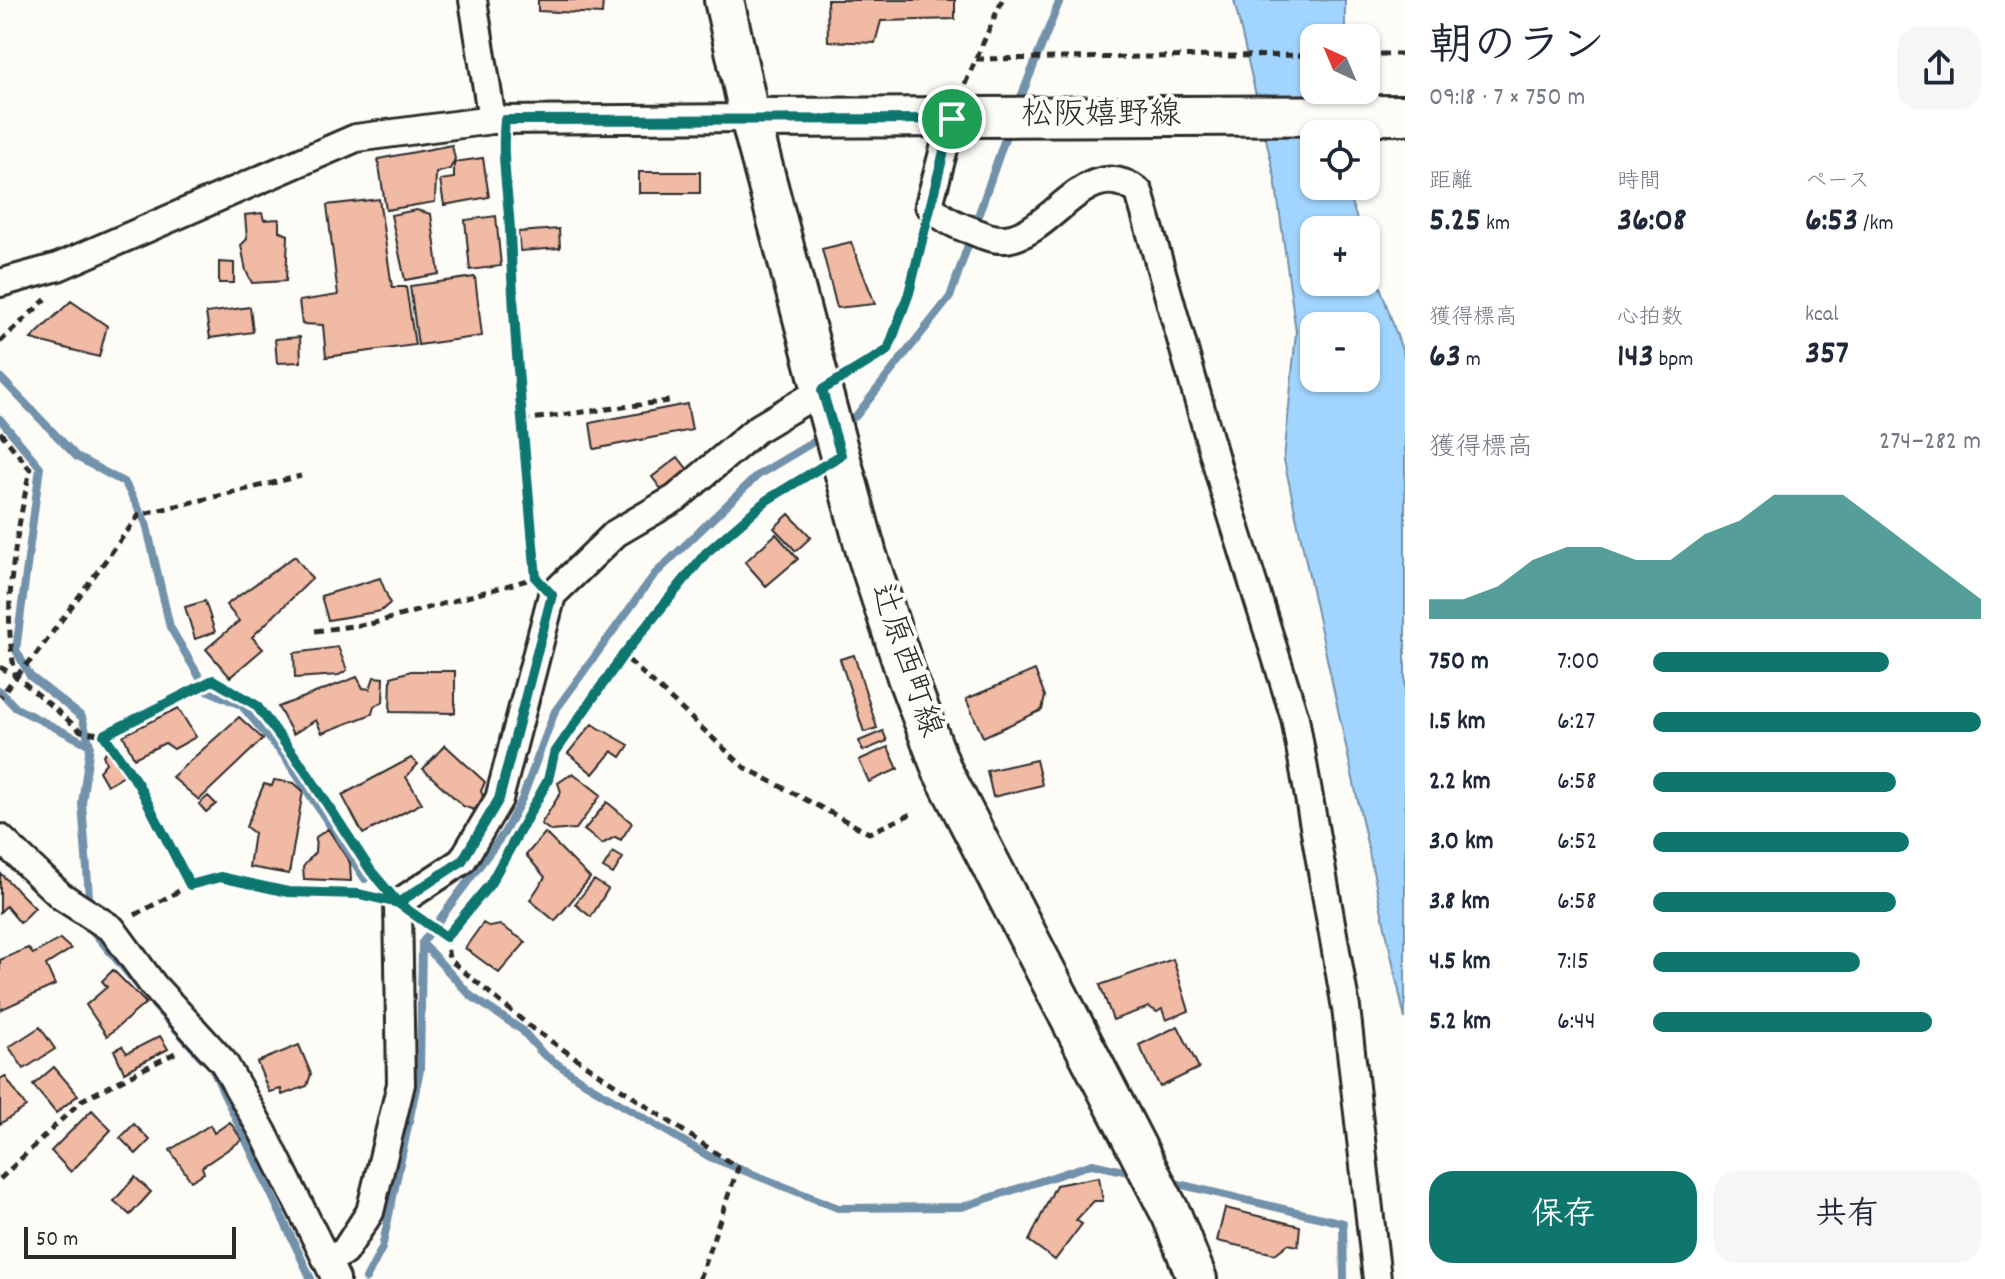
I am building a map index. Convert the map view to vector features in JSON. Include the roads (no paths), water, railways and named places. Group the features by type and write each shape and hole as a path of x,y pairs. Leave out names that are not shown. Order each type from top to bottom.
{"main road":[{"name":"辻原西町線","path":"724,0 750,118 887,620 942,770 1163,1198 1197,1279"},
{"name":"松阪嬉野線","path":"750,118 1405,115"}],"street":[{"path":"473,0 498,120"},
{"path":"0,283 58,267 356,138 498,120 750,118"},
{"path":"952,119 937,213 993,239 1009,239 1049,216 1082,189 1104,180 1119,180 1139,192 1224,490 1295,718 1346,1008 1377,1279"},
{"path":"333,1271 370,1212 401,1084 398,903 462,861 499,799 552,595 616,533 676,498 757,429 822,390"},
{"path":"0,838 73,903 110,928 153,985 224,1063 333,1271"}],"water":[{"path":"1234,0 1345,0 1345,24 1300,24 1300,104 1345,104 1344,120 1300,120 1300,200 1350,200 1356,216 1300,216 1300,296 1380,296 1380,287 1405,359 1405,1019 1284,460 1296,332 1275,178"}],"waterway":[{"path":"1017,107 1060,0"},
{"path":"844,424 856,416 950,297 1009,127"},
{"path":"0,377 77,457 125,483 146,523 170,627 207,690 241,705 285,757 365,879"},
{"path":"0,419 40,467 16,650 30,676 82,717 90,745"},
{"path":"366,1279 382,1248 420,1070 422,943 504,833 522,799 555,711 654,575 758,475 825,435"},
{"path":"0,691 16,708 90,745 82,803 90,910"},
{"path":"91,923 92,930 140,988"},
{"path":"422,943 471,996 522,1030 543,1054 585,1083 710,1157 838,1208 962,1207 1092,1164 1137,1174"},
{"path":"154,1005 204,1060"},
{"path":"213,1070 311,1279"},
{"path":"1170,1182 1343,1223 1344,1279"}]}
